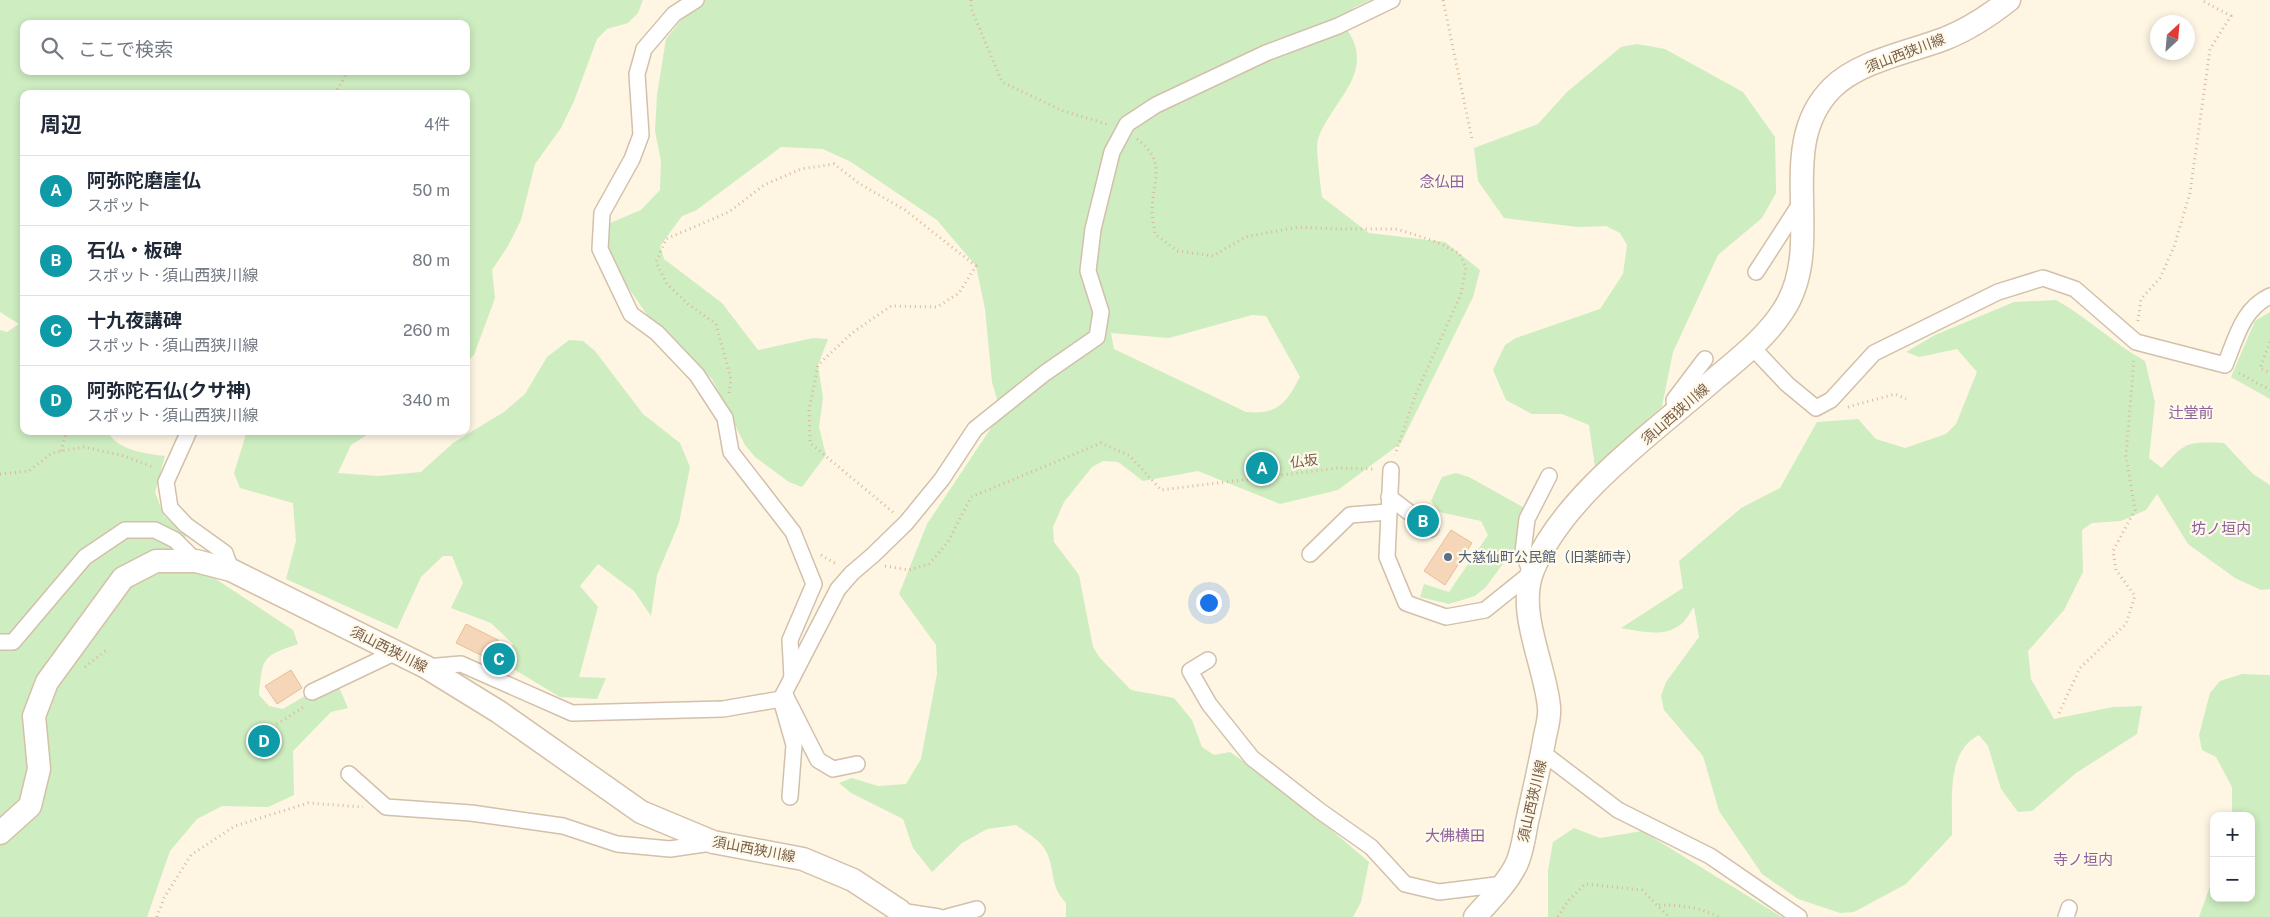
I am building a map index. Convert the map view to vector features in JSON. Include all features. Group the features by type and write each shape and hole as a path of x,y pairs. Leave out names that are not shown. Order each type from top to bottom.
{"main road":[{"name":"須山西狭川線","path":"1474,917 1504,884 1517,864 1542,753 1550,710 1543,670 1527,608 1531,573 1549,536 1593,485 1752,347 1784,310 1796,283 1803,249 1803,144 1813,113 1833,87 1865,67 1948,38 1992,14 2009,0"},
{"name":"須山西狭川線","path":"0,833 30,806 40,769 34,716 47,682 71,647 123,578 156,561 196,561 231,570 426,667 499,712 641,812 713,842 803,859 853,880 902,914"}],"street":[{"path":"696,0 674,14 644,49 637,74 641,135 632,159 602,213 600,249 631,314 657,333 697,375 725,418 731,452 793,532 814,584 790,640 786,691 794,745 790,797"},
{"path":"426,667 461,664 572,712 723,709 786,691 811,644 824,613 838,589 852,573 906,523 942,479 975,429 1045,373 1097,336 1101,312 1088,271 1093,229 1112,152 1127,124 1156,105 1266,53 1338,26 1392,0"},
{"path":"1756,272 1803,200"},
{"path":"1752,347 1787,384 1816,408 1831,400 1874,353 1998,292 2042,278 2075,289 2136,342 2225,365 2244,318 2260,301 2270,296"},
{"path":"1676,413 1674,400 1704,359"},
{"path":"187,435 166,482 170,508 186,526 225,553 231,570"},
{"path":"1391,470 1387,557 1406,603 1446,617 1485,610 1531,573 1523,552 1527,519 1549,476"},
{"path":"1310,554 1350,515 1388,505 1431,529"},
{"path":"0,642 13,642 85,557 125,530 155,530 175,540 196,561"},
{"path":"312,692 396,652"},
{"path":"1208,660 1190,670 1209,704 1252,758 1320,811 1371,846 1405,884 1439,892 1504,884"},
{"path":"786,691 818,760 833,769 857,764"},
{"path":"1542,753 1618,810 1710,856 1799,917"},
{"path":"349,774 386,807 471,813 563,826 617,844 670,849 713,842"},
{"path":"947,917 977,910"},
{"path":"902,914 939,917"}],"path":[{"path":"971,0 971,8 1002,82 1063,111 1124,130 1149,149 1157,168 1152,212 1155,234 1178,251 1213,256 1245,237 1298,227 1397,229 1434,241 1459,252 1466,267 1461,294 1415,396 1391,470"},
{"path":"1443,0 1472,139"},
{"path":"337,90 346,75"},
{"path":"725,418 731,379 716,324 688,304 667,284 656,262 666,239 729,212 764,185 801,168 834,164 860,184 905,210 976,266 959,293 937,308 891,306 852,333 818,366 809,410 810,443 906,523"},
{"path":"2270,342 2260,368 2270,373"},
{"path":"2225,365 2270,390"},
{"path":"1816,408 1828,412 1895,394 1906,399"},
{"path":"61,451 66,435"},
{"name":"仏坂","path":"908,570 929,564 948,542 971,497 1101,443 1130,456 1161,490 1338,468 1391,470"},
{"path":"0,474 28,471 52,453 84,447 124,456 170,474"},
{"path":"797,541 852,573"},
{"path":"157,917 164,898 191,855 235,826 308,803 348,808 386,807"},
{"path":"1558,917 1567,902 1585,884 1642,890 1669,917"},
{"path":"1659,905 1682,905 1705,910 1718,917"}],"green space":[{"path":"0,0 643,0 638,13 628,23 607,29 597,39 574,101 561,128 535,164 521,220 508,246 492,270 495,298 474,355 470,359 470,90 20,90 20,435 111,435 117,443 125,447 165,456 155,492 164,516 186,535 169,572 205,572 293,630 298,644 270,656 263,666 259,695 269,706 283,709 335,678 348,708 331,712 293,751 294,795 268,807 222,806 197,819 170,851 147,917 0,917 0,330 7,332 19,324 0,312"},
{"path":"697,0 1370,0 1353,8 1348,31 1355,46 1357,61 1354,74 1324,125 1318,139 1322,197 1369,233 1445,242 1480,270 1473,297 1401,443 1338,490 1280,504 1198,471 1143,481 1118,462 1103,461 1092,467 1064,502 1053,527 1054,542 1079,575 1093,647 1100,658 1131,690 1174,698 1192,720 1202,747 1214,755 1230,752 1282,788 1369,862 1361,902 1353,917 1066,917 1066,903 1057,890 1047,853 1037,841 1016,825 987,829 962,843 932,872 913,848 903,819 851,793 839,783 852,778 878,786 906,784 921,759 937,674 936,645 899,594 927,524 1001,413 992,382 985,309 976,266 937,220 851,162 823,149 781,147 695,211 682,216 660,246 664,259 722,303 758,350 813,338 828,339 818,365 823,398 819,427 826,455 802,487 789,482 755,457 745,445 712,379 652,322 605,254 603,226 641,210 660,190 661,161 655,131 657,95 666,39","holes":["1252,315 1266,316 1300,377 1290,394 1280,405 1273,409 1257,412 1246,412 1114,349 1111,333 1169,338"]},
{"path":"1637,44 1665,49 1743,92 1775,137 1776,193 1762,218 1718,255 1673,352 1662,406 1595,467 1589,425 1562,414 1532,414 1506,400 1493,370 1505,345 1516,338 1600,309 1623,274 1627,245 1620,233 1606,226 1578,227 1504,218 1478,181 1474,148 1538,124 1567,92 1621,47"},
{"path":"2056,300 2145,361 2155,402 2149,458 2162,468 2188,445 2195,443 2224,443 2253,474 2270,485 2270,589 2261,590 2235,578 2188,544 2157,494 2146,510 2121,521 2092,523 2082,530 2083,572 2064,610 2028,651 2031,679 2054,719 2113,707 2142,706 2137,734 2076,773 2032,811 2018,812 2001,789 1988,746 1979,735 1968,743 1956,765 1952,793 1952,835 1906,884 1854,912 1840,913 1798,899 1762,874 1719,811 1703,756 1664,710 1661,696 1666,682 1699,637 1694,607 1686,619 1673,629 1659,632 1644,632 1621,628 1683,588 1679,561 1741,508 1780,488 1817,422 1858,419 1876,439 1905,448 1946,434 1956,424 1977,372 1957,349 1919,357 1906,352 1935,335 2014,302"},
{"path":"2270,312 2270,399 2231,377 2255,321"},
{"path":"569,340 583,341 595,351 643,414 680,443 690,467 679,523 657,575 651,616 634,591 598,564 580,586 598,607 579,677 606,678 597,699 560,697 505,664 513,644 491,623 451,608 463,583 452,556 443,556 421,577 397,629 286,579 296,541 293,503 240,488 234,473 246,435 367,435 351,445 338,473 378,476 421,472 453,443 466,435 470,435 470,433 504,412 525,394 547,357"},
{"path":"1456,473 1469,477 1532,512 1531,525 1486,587 1475,596 1449,604 1420,597 1424,584 1449,592 1488,535 1481,521 1439,512 1431,501 1442,477"},
{"path":"2242,674 2270,675 2270,917 2199,917 2210,886 2210,902 2255,902 2255,812 2232,812 2232,787 2216,757 2202,750 2199,735 2210,693 2220,681"},
{"path":"1574,828 1600,838 1642,831 1782,917 1548,917 1548,870 1553,842"}],"building":[{"name":"大慈仙町公民館（旧薬師寺）","path":"1451,530 1472,543 1445,585 1424,571"},
{"path":"466,624 498,640 489,659 456,643"},
{"path":"291,670 302,688 277,704 265,686"}],"place":[{"name":"阿弥陀磨崖仏","path":"1262,468"},
{"name":"石仏・板碑","path":"1423,521"},
{"name":"大慈仙町公民館（旧薬師寺）","path":"1448,557"},
{"name":"十九夜講碑","path":"499,659"},
{"name":"阿弥陀石仏(クサ神)","path":"264,741"}],"district":[{"name":"念仏田","path":"1442,181"},
{"name":"辻堂前","path":"2191,412"},
{"name":"坊ノ垣内","path":"2221,528"},
{"name":"大佛横田","path":"1455,835"},
{"name":"寺ノ垣内","path":"2083,859"}]}
